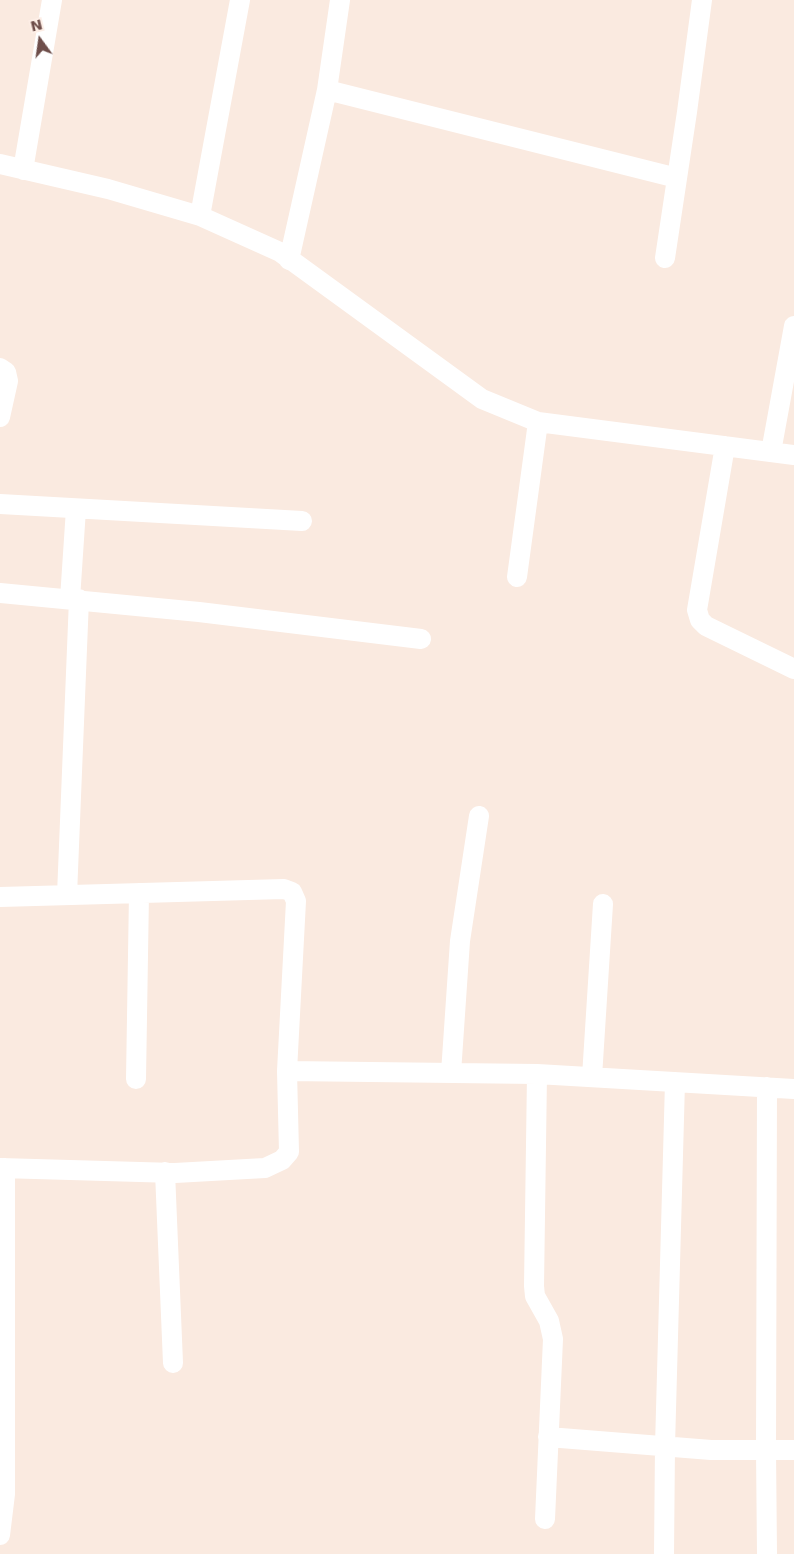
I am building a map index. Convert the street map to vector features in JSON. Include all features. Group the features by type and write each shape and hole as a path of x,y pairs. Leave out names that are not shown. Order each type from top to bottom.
{"street":[{"path":"23,170 52,0"},
{"path":"200,216 240,0"},
{"path":"289,260 327,90 340,0"},
{"path":"665,258 702,0"},
{"path":"327,90 677,178"},
{"path":"0,164 108,189 200,216 280,252 482,399 538,422 794,454"},
{"path":"771,452 794,326"},
{"path":"0,368 6,372 8,381 0,417"},
{"path":"517,577 538,422"},
{"path":"725,446 697,610 700,620 706,626 794,669"},
{"path":"0,504 302,521"},
{"path":"67,895 76,508"},
{"path":"0,593 209,613 421,639"},
{"path":"451,1073 460,941 479,816"},
{"path":"0,897 284,888 292,892 296,901 287,1071 289,1152 282,1160 265,1168 165,1172 2,1168 5,1494 0,1535"},
{"path":"136,1079 139,893"},
{"path":"592,1077 603,904"},
{"path":"287,1071 537,1074 794,1089"},
{"path":"537,1074 534,1286 553,1339 545,1519"},
{"path":"664,1554 664,1446 675,1082"},
{"path":"767,1087 767,1554"},
{"path":"165,1172 173,1363"},
{"path":"548,1437 711,1450 794,1450"}]}
